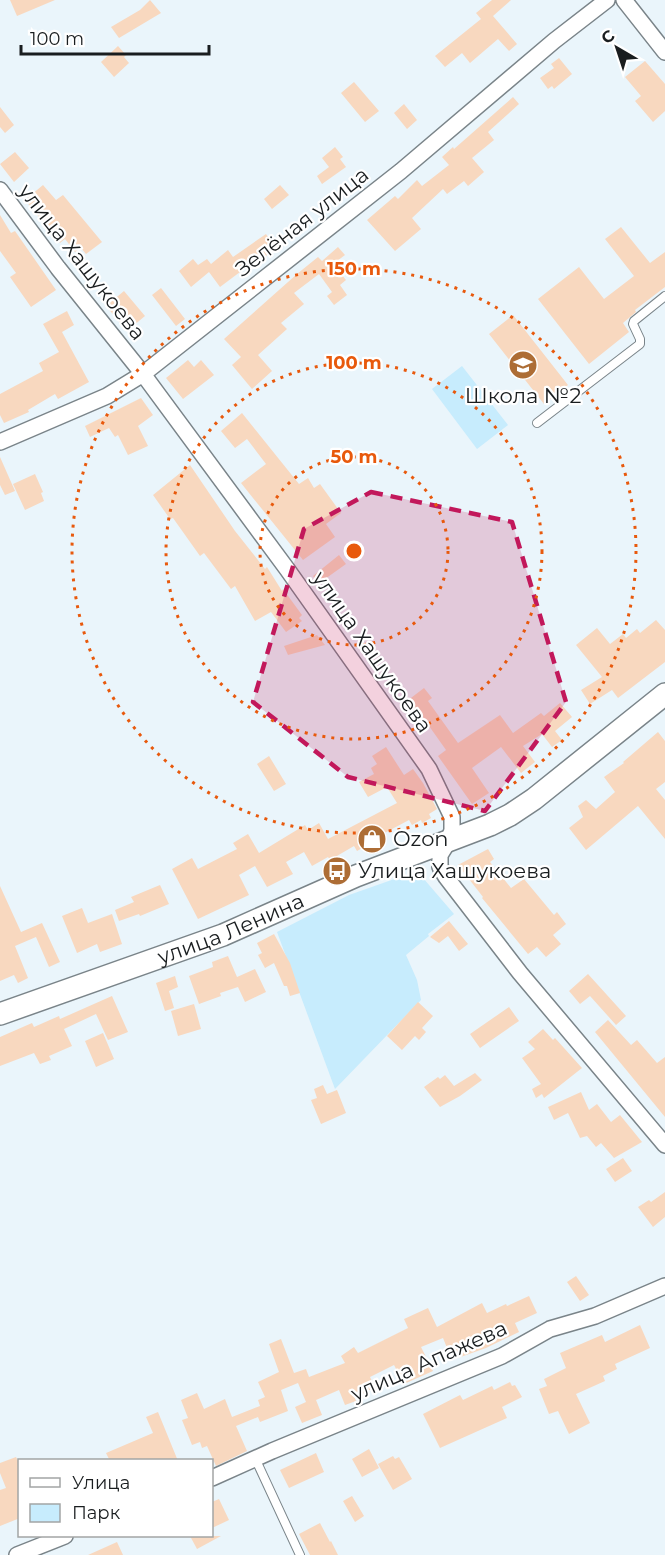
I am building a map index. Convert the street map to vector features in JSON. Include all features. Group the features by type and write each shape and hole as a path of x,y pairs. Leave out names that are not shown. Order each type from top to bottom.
{"street":[{"name":"Зелёная улица","path":"0,442 107,396 143,374 401,171 554,41 607,0"},
{"path":"624,0 665,52"},
{"name":"улица Хашукоева","path":"0,190 58,268 143,374 342,644 429,769 452,817 452,830 440,855 440,867 446,877 520,973 665,1145"},
{"name":"улица Ленина","path":"0,1014 223,935 357,876 490,825 525,806 665,693"},
{"name":"улица Апажева","path":"213,1478 502,1356 544,1332 596,1316 665,1286"},
{"path":"16,1555 62,1537"}],"lane":[{"path":"537,423 640,344 634,321 665,296"},
{"path":"255,1458 300,1555"}],"highlighted area":[{"path":"371,492 512,522 566,702 485,811 348,777 253,702 304,529"}],"green space":[{"path":"462,366 508,425 477,449 432,389"},
{"path":"417,871 454,914 406,955 417,980 421,1000 335,1089 277,932 349,895"}],"building":[{"path":"10,0 55,0 17,16"},
{"path":"150,0 161,13 119,38 111,27 140,10"},
{"path":"492,0 511,0 493,16 517,44 509,51 498,39 470,63 462,53 445,67 435,56 481,19 476,13"},
{"path":"118,46 126,55 124,57 129,63 114,77 101,62"},
{"path":"559,58 572,74 554,89 552,86 548,89 540,78 554,68 551,64"},
{"path":"645,61 665,84 665,111 653,122 635,101 641,96 625,77"},
{"path":"354,82 379,111 365,122 341,93"},
{"path":"513,97 519,104 488,132 494,140 472,158 484,172 468,186 464,181 447,194 443,189 412,218 421,229 395,251 367,220 395,196 398,199 417,180 422,186 449,165 442,157"},
{"path":"404,104 417,120 407,129 394,113"},
{"path":"0,107 14,125 5,133 0,127"},
{"path":"335,147 343,157 340,159 346,167 322,184 317,176 329,167 322,158"},
{"path":"15,152 29,168 14,182 0,164"},
{"path":"43,185 56,200 63,195 102,242 86,254 81,248 75,252 65,239 60,243 25,200"},
{"path":"280,185 289,195 272,209 264,199"},
{"path":"0,215 11,233 15,231 56,290 31,307 10,277 16,273 0,251"},
{"path":"621,227 650,263 665,252 665,287 635,310 636,312 623,323 629,332 589,364 538,299 579,267 604,299 634,276 605,239"},
{"path":"266,234 276,249 257,262 256,260 220,287 209,272 191,287 179,271 193,259 198,265 207,259 211,264 228,250 233,257"},
{"path":"338,247 345,255 333,264 346,280 340,285 347,295 334,305 327,296 332,292 319,274 294,293 304,304 281,323 287,329 258,355 272,371 252,389 232,365 241,357 224,339 318,257 322,261"},
{"path":"161,288 185,319 176,326 152,295"},
{"path":"124,291 145,316 127,331 106,306"},
{"path":"67,311 74,325 62,332 89,382 58,399 55,394 28,410 29,412 4,423 0,415 0,394 43,371 39,363 59,352 43,324"},
{"path":"513,315 568,385 544,404 489,334"},
{"path":"188,360 194,367 201,360 214,375 183,399 166,378"},
{"path":"141,398 153,415 138,426 148,446 128,455 118,435 115,437 109,428 90,437 85,426"},
{"path":"242,413 299,484 308,478 314,488 320,484 341,513 326,524 335,537 303,560 241,483 266,464 247,439 235,448 221,431"},
{"path":"0,457 15,491 5,495 0,485"},
{"path":"190,465 235,531 265,569 267,567 282,591 283,589 302,615 299,618 302,621 286,632 271,612 255,621 235,586 231,589 204,553 200,556 173,518 170,519 153,495"},
{"path":"35,474 43,492 41,493 44,501 25,510 13,484"},
{"path":"339,555 346,564 318,584 313,576"},
{"path":"656,620 665,630 665,662 618,698 612,690 590,704 581,690 602,677 576,645 597,628 610,644 623,634 626,638 637,629 640,633"},
{"path":"317,635 325,645 288,655 284,646"},
{"path":"424,688 432,698 428,701 458,743 500,715 513,733 541,713 544,716 560,703 572,717 555,731 562,740 552,747 542,734 523,746 535,762 521,773 501,747 472,768 489,793 472,804 438,756 446,750 417,709 411,714 403,704"},
{"path":"658,732 665,741 665,782 656,789 665,800 665,839 638,806 586,850 569,828 583,817 578,806 586,800 596,809 615,792 604,777 624,763"},
{"path":"386,747 404,775 413,769 423,783 437,809 429,814 431,818 412,825 409,820 357,851 354,846 330,860 328,857 312,866 304,852 286,862 293,874 267,887 255,866 239,875 249,895 198,919 172,869 192,858 198,869 237,849 233,843 248,834 259,853 305,825 308,830 319,823 328,839 397,803 387,787 368,797 359,782 374,774 371,768 377,764 372,756"},
{"path":"269,756 286,784 274,791 257,764"},
{"path":"488,849 494,859 490,862 511,888 524,879 554,915 557,912 566,924 553,935 561,944 546,957 537,947 528,954 458,865"},
{"path":"160,885 169,904 140,916 139,914 119,921 115,910 134,902 131,897"},
{"path":"0,886 21,932 42,923 60,962 49,967 36,937 15,946 28,978 18,983 14,975 0,981"},
{"path":"82,908 88,923 112,914 122,944 100,952 97,944 77,953 62,916"},
{"path":"449,921 468,944 459,951 448,936 439,943 430,937"},
{"path":"274,934 290,963 300,993 290,996 274,963 265,968 258,955 262,953 257,943"},
{"path":"228,956 237,977 255,969 266,992 245,1002 238,987 199,1004 189,976 213,967 212,962"},
{"path":"588,974 626,1016 616,1025 590,996 580,1004 569,991"},
{"path":"175,976 178,987 169,991 174,1008 165,1011 156,983"},
{"path":"112,996 128,1032 108,1040 96,1014 64,1029 72,1046 49,1056 51,1060 40,1064 34,1053 0,1066 0,1037 32,1023 34,1027 59,1016 60,1019"},
{"path":"418,1002 433,1016 422,1028 426,1032 419,1040 415,1036 402,1050 387,1036"},
{"path":"194,1004 201,1029 178,1036 171,1011"},
{"path":"509,1007 519,1021 480,1048 470,1034"},
{"path":"608,1020 631,1045 637,1040 657,1063 665,1057 665,1117 595,1032"},
{"path":"543,1029 553,1040 555,1038 582,1068 544,1098 542,1094 536,1098 532,1089 541,1084 522,1058 535,1049 528,1042"},
{"path":"103,1033 114,1059 96,1067 85,1041"},
{"path":"475,1073 482,1080 440,1107 424,1087 445,1075 454,1086"},
{"path":"323,1085 327,1094 337,1090 346,1113 321,1124 311,1100 317,1098 314,1089"},
{"path":"581,1092 589,1110 597,1104 611,1122 620,1115 642,1142 614,1158 601,1143 596,1147 587,1136 580,1138 568,1113 554,1120 548,1107"},
{"path":"623,1158 632,1171 615,1182 606,1169"},
{"path":"665,1192 665,1217 653,1227 638,1207 649,1200 651,1202"},
{"path":"576,1276 589,1295 580,1301 567,1282"},
{"path":"529,1296 537,1313 515,1323 519,1332 486,1348 452,1360 443,1338 421,1347 433,1371 404,1384 394,1365 370,1377 375,1387 355,1398 356,1401 345,1405 339,1390 316,1400 322,1415 302,1423 295,1407 306,1402 298,1383 281,1390 288,1411 260,1422 258,1417 236,1426 247,1451 216,1466 207,1446 202,1448 200,1442 192,1445 182,1420 188,1418 181,1400 197,1393 204,1409 225,1399 232,1417 260,1406 258,1400 265,1397 258,1382 279,1372 269,1344 281,1339 294,1373 306,1369 309,1377 345,1363 341,1356 354,1347 358,1353 408,1328 404,1319 428,1308 437,1327 482,1303 487,1313 506,1304 507,1306"},
{"path":"640,1325 650,1348 615,1364 617,1369 603,1376 605,1381 576,1394 590,1423 569,1434 558,1411 549,1414 539,1389 547,1386 544,1379 566,1368 560,1353 602,1335 605,1342"},
{"path":"510,1382 512,1386 515,1385 522,1397 502,1407 507,1418 440,1448 423,1414 460,1395 463,1400 492,1386 494,1390"},
{"path":"158,1412 177,1459 109,1459 106,1453 153,1433 146,1417"},
{"path":"369,1449 379,1468 362,1477 352,1459"},
{"path":"316,1453 324,1472 289,1488 280,1470"},
{"path":"393,1456 395,1459 399,1457 412,1479 393,1490 378,1464"},
{"path":"16,1457 18,1461 18,1519 0,1526 0,1490 6,1488 0,1473 0,1463"},
{"path":"352,1496 364,1516 355,1522 343,1501"},
{"path":"219,1499 229,1520 213,1528 213,1502"},
{"path":"320,1523 338,1555 310,1555 299,1534"},
{"path":"221,1536 197,1549 191,1537"},
{"path":"117,1542 123,1555 88,1555"}],"place":[{"name":"Школа №2","path":"523,365"},
{"name":"Ozon","path":"372,839"},
{"name":"Улица Хашукоева","path":"337,871"}]}
